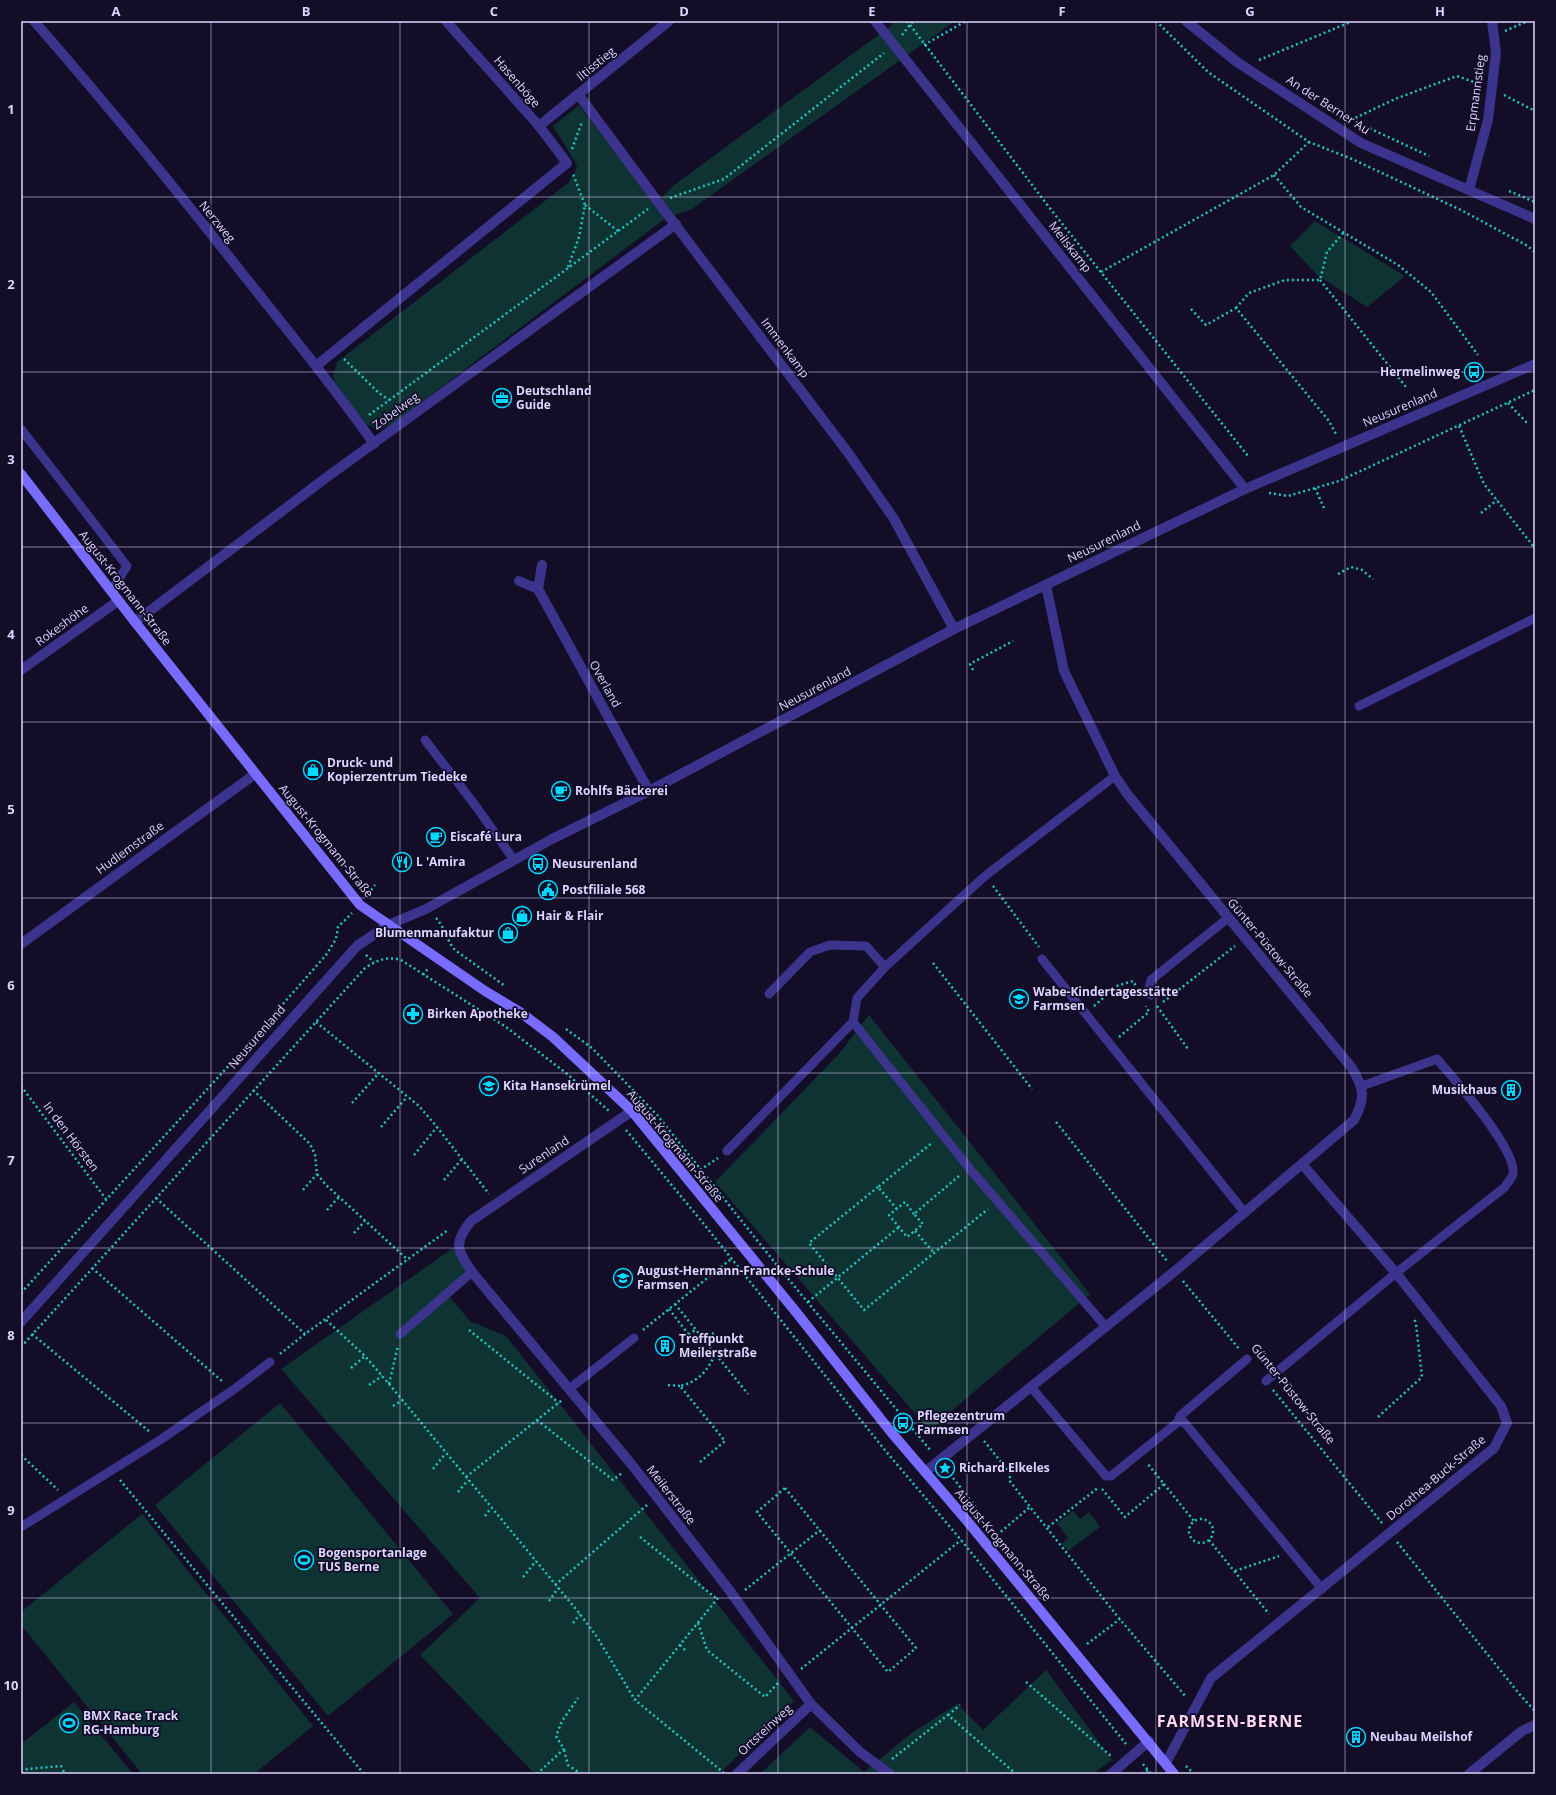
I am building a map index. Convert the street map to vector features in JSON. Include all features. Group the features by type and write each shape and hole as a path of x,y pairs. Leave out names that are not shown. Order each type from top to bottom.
{"main road":[{"name":"August-Krogmann-Straße","path":"21,474 118,601 360,905 485,991 520,1012 548,1033 632,1111 925,1472 1174,1774"}],"street":[{"name":"Nerzweg","path":"34,21 69,61 204,226 316,366 374,444"},
{"name":"Hasenböge","path":"446,21 539,126 567,163"},
{"name":"Iltisstieg","path":"539,126 669,21"},
{"name":"Meilskamp","path":"875,21 1245,489"},
{"name":"An der Berner Au","path":"1186,21 1237,62 1361,143 1535,219"},
{"name":"Erpmannstieg","path":"1468,190 1488,120 1496,53 1492,21"},
{"name":"Immenkamp","path":"578,94 854,461 894,519 954,629"},
{"path":"316,366 567,163"},
{"name":"Zobelweg","path":"135,622 374,444 676,224"},
{"name":"Neusurenland","path":"21,1322 357,946 388,925 426,908 514,860 649,791 954,629 1245,489 1535,364"},
{"path":"519,581 538,589 542,565"},
{"name":"Günter-Püstow-Straße","path":"1046,585 1064,671 1115,776 1132,801 1352,1068 1362,1086"},
{"name":"Overland","path":"538,589 649,791"},
{"name":"Rokeshöhe","path":"21,670 118,601"},
{"name":"Hudlemstraße","path":"21,944 255,774"},
{"path":"925,1472 1175,1271 1354,1120 1361,1108 1362,1086"},
{"name":"Surenland","path":"471,1221 632,1111"},
{"name":"Dorothea-Buck-Straße","path":"1166,1763 1211,1678 1494,1448 1507,1423 1501,1406 1396,1273 1302,1164"},
{"name":"Meilerstraße","path":"471,1221 461,1233 458,1246 462,1258 472,1272 632,1465 736,1597 811,1704 860,1752 890,1774"},
{"name":"Ortsteinweg","path":"737,1774 811,1704"},
{"path":"1469,1774 1522,1731 1535,1725"},
{"path":"1111,1774 1149,1742"}],"lane":[{"path":"21,429 127,566 111,591"},
{"path":"1359,706 1535,618"},
{"path":"425,740 514,860"},
{"path":"727,1151 852,1022 856,998 885,967 985,876 1115,776"},
{"path":"1147,997 1151,980 1228,918"},
{"path":"769,994 810,952 830,945 866,946 885,967"},
{"path":"1042,958 1245,1213"},
{"path":"852,1022 997,1202 1106,1326"},
{"path":"1266,1381 1396,1273 1505,1187 1513,1174 1510,1156 1488,1121 1437,1059 1362,1086"},
{"path":"400,1334 472,1272"},
{"path":"570,1391 634,1338"},
{"path":"1032,1387 1106,1476 1111,1476 1178,1422 1180,1416 1247,1359"},
{"path":"21,1528 160,1440 233,1390 270,1362"},
{"path":"1178,1422 1184,1422 1322,1589"}],"path":[{"path":"907,21 924,46 1047,205 1248,456"},
{"path":"359,423 568,267 658,202 724,179 894,45 913,21"},
{"path":"924,46 966,21"},
{"path":"1259,60 1353,21"},
{"path":"1494,36 1528,21"},
{"path":"1253,56 1266,65"},
{"path":"1336,127 1394,99 1457,76 1492,89 1535,111"},
{"path":"588,107 567,163 585,205 618,231"},
{"path":"1345,116 1430,157"},
{"path":"1101,272 1274,175 1309,142"},
{"path":"1274,175 1301,207 1398,265 1431,292 1478,355"},
{"path":"1506,190 1535,202"},
{"path":"568,267 579,237 585,205"},
{"path":"1320,280 1327,252 1344,232"},
{"path":"1191,309 1206,325 1236,308 1249,294 1285,280 1320,280"},
{"path":"1320,280 1406,387"},
{"path":"1236,308 1329,421 1342,447"},
{"path":"335,350 379,393 389,400"},
{"path":"1245,489 1288,496 1339,480 1535,390"},
{"path":"1508,403 1528,424"},
{"path":"1459,426 1484,484 1534,547"},
{"path":"1315,488 1324,508"},
{"path":"1481,513 1497,500"},
{"path":"1338,574 1351,567 1362,570 1373,579"},
{"path":"973,670 970,664 1013,641"},
{"path":"21,1293 232,1062 326,955 336,940 338,927 360,905"},
{"path":"1188,1048 1157,1006 1244,938"},
{"path":"21,1347 365,968 374,962 393,957 401,960 506,1027 566,1074 618,1120 884,1449 961,1540 1151,1774"},
{"path":"933,963 1032,1089"},
{"path":"1089,1010 1117,986 1134,981 1137,987"},
{"path":"1114,1042 1149,1012 1147,997"},
{"path":"316,1022 419,1106 496,1204"},
{"path":"352,1103 378,1074"},
{"name":"In den Hörsten","path":"21,1086 106,1199"},
{"path":"253,1090 310,1144 315,1154 317,1174 326,1185 408,1260"},
{"path":"381,1127 407,1097"},
{"name":"Günter-Püstow-Straße","path":"1056,1122 1247,1359"},
{"path":"414,1155 437,1127"},
{"path":"942,1135 809,1243 837,1278 864,1310 997,1202"},
{"path":"700,1170 727,1151"},
{"path":"444,1180 462,1159"},
{"path":"914,1214 969,1168"},
{"path":"303,1190 317,1174"},
{"path":"878,1186 897,1209"},
{"path":"327,1210 339,1197"},
{"path":"156,1198 305,1334"},
{"path":"905,1202 923,1224 908,1237 889,1215 897,1209 905,1202"},
{"path":"354,1233 365,1221"},
{"path":"808,1302 899,1227"},
{"path":"270,1362 305,1334 449,1230"},
{"path":"915,1231 934,1253"},
{"path":"80,1257 233,1390"},
{"path":"634,1338 731,1259"},
{"path":"675,1304 748,1394"},
{"path":"669,1309 689,1335"},
{"path":"1378,1417 1422,1377 1416,1324 1413,1316"},
{"path":"326,1320 365,1356 403,1400 445,1454 466,1477 580,1614 597,1637 635,1700 726,1774"},
{"path":"685,1338 696,1329"},
{"path":"469,1330 558,1403"},
{"path":"704,1340 715,1332"},
{"path":"32,1334 160,1440"},
{"path":"389,1384 400,1334"},
{"path":"668,1385 680,1386 696,1380 708,1368 715,1353"},
{"path":"351,1368 365,1356"},
{"path":"369,1385 382,1376"},
{"name":"Günter-Püstow-Straße","path":"1266,1381 1521,1696 1535,1711"},
{"path":"680,1386 725,1442 700,1462"},
{"path":"466,1477 558,1403 570,1391"},
{"path":"393,1406 403,1400"},
{"path":"537,1420 613,1480 632,1465"},
{"path":"982,1438 1011,1474 1009,1480 1030,1507 1048,1527 1120,1619 1195,1708"},
{"path":"433,1469 445,1454"},
{"path":"1140,1454 1194,1521"},
{"path":"21,1455 67,1499"},
{"path":"112,1470 364,1774"},
{"path":"458,1492 468,1480"},
{"path":"1048,1527 1100,1486 1125,1518 1164,1484"},
{"path":"785,1488 820,1530 916,1648 888,1672 757,1512 785,1488"},
{"path":"555,1585 656,1497"},
{"path":"997,1535 1030,1507"},
{"path":"485,1516 491,1508"},
{"path":"1204,1519 1209,1522 1213,1531 1209,1540 1199,1543 1192,1539 1189,1529 1194,1521 1204,1519"},
{"path":"736,1597 820,1530"},
{"path":"640,1537 717,1599"},
{"path":"698,1622 707,1650 766,1697 790,1675 961,1540"},
{"path":"1209,1540 1278,1624"},
{"path":"1234,1572 1291,1552"},
{"path":"522,1577 536,1561"},
{"path":"635,1700 728,1587"},
{"path":"549,1601 558,1588"},
{"path":"573,1623 580,1614"},
{"path":"1087,1644 1120,1619"},
{"path":"680,1645 686,1651"},
{"path":"1026,1682 1121,1765"},
{"path":"578,1698 562,1721 556,1736 564,1749 568,1765 581,1774"},
{"path":"881,1768 960,1705"},
{"path":"948,1715 1016,1774"},
{"path":"537,1774 564,1749"},
{"path":"23,1774 27,1769 61,1766 65,1774"},
{"path":"1142,1774 1148,1770"}],"green space":[{"path":"889,21 955,21 692,209 666,218 390,426 377,429 366,424 336,384 333,377 337,362 568,183 575,172 577,165 553,126 579,105 642,186 658,202 673,186 892,25"},
{"path":"1315,221 1405,276 1367,307 1317,275 1290,246"},
{"path":"869,1015 1090,1294 956,1407 930,1431 715,1182 838,1055"},
{"path":"453,1248 471,1276 449,1296 470,1321 506,1336 794,1701 719,1774 535,1774 420,1655 480,1598 281,1369"},
{"name":"Bogensportanlage TUS Berne","path":"280,1403 453,1614 328,1716 155,1505"},
{"path":"1073,1511 1080,1519 1089,1512 1100,1527 1068,1551 1062,1544 1068,1538 1057,1523"},
{"path":"142,1514 313,1726 254,1774 142,1774 21,1625 21,1612"},
{"path":"1046,1670 1112,1760 1093,1774 760,1774 810,1727 864,1772 913,1732 957,1704 983,1730"},
{"name":"BMX Race Track RG-Hamburg","path":"74,1702 133,1774 21,1774 21,1744"}],"place":[{"name":"Hermelinweg","path":"1474,372"},
{"name":"Deutschland Guide","path":"502,398"},
{"name":"Druck- und Kopierzentrum Tiedeke","path":"313,770"},
{"name":"Rohlfs Bäckerei","path":"561,791"},
{"name":"Eiscafé Lura","path":"436,837"},
{"name":"L 'Amira","path":"402,862"},
{"name":"Neusurenland","path":"538,864"},
{"name":"Postfiliale 568","path":"548,890"},
{"name":"Hair & Flair","path":"522,916"},
{"name":"Blumenmanufaktur","path":"508,933"},
{"name":"Wabe-Kindertagesstätte Farmsen","path":"1019,999"},
{"name":"Birken Apotheke","path":"413,1014"},
{"name":"Kita Hansekrümel","path":"489,1086"},
{"name":"Musikhaus","path":"1511,1090"},
{"name":"August-Hermann-Francke-Schule Farmsen","path":"623,1278"},
{"name":"Treffpunkt Meilerstraße","path":"665,1346"},
{"name":"Pflegezentrum Farmsen","path":"903,1423"},
{"name":"Richard Elkeles","path":"945,1468"},
{"name":"Bogensportanlage TUS Berne","path":"304,1560"},
{"name":"BMX Race Track RG-Hamburg","path":"69,1723"},
{"name":"Neubau Meilshof","path":"1356,1737"}],"district":[{"name":"FARMSEN-BERNE","path":"1230,1721"}]}
